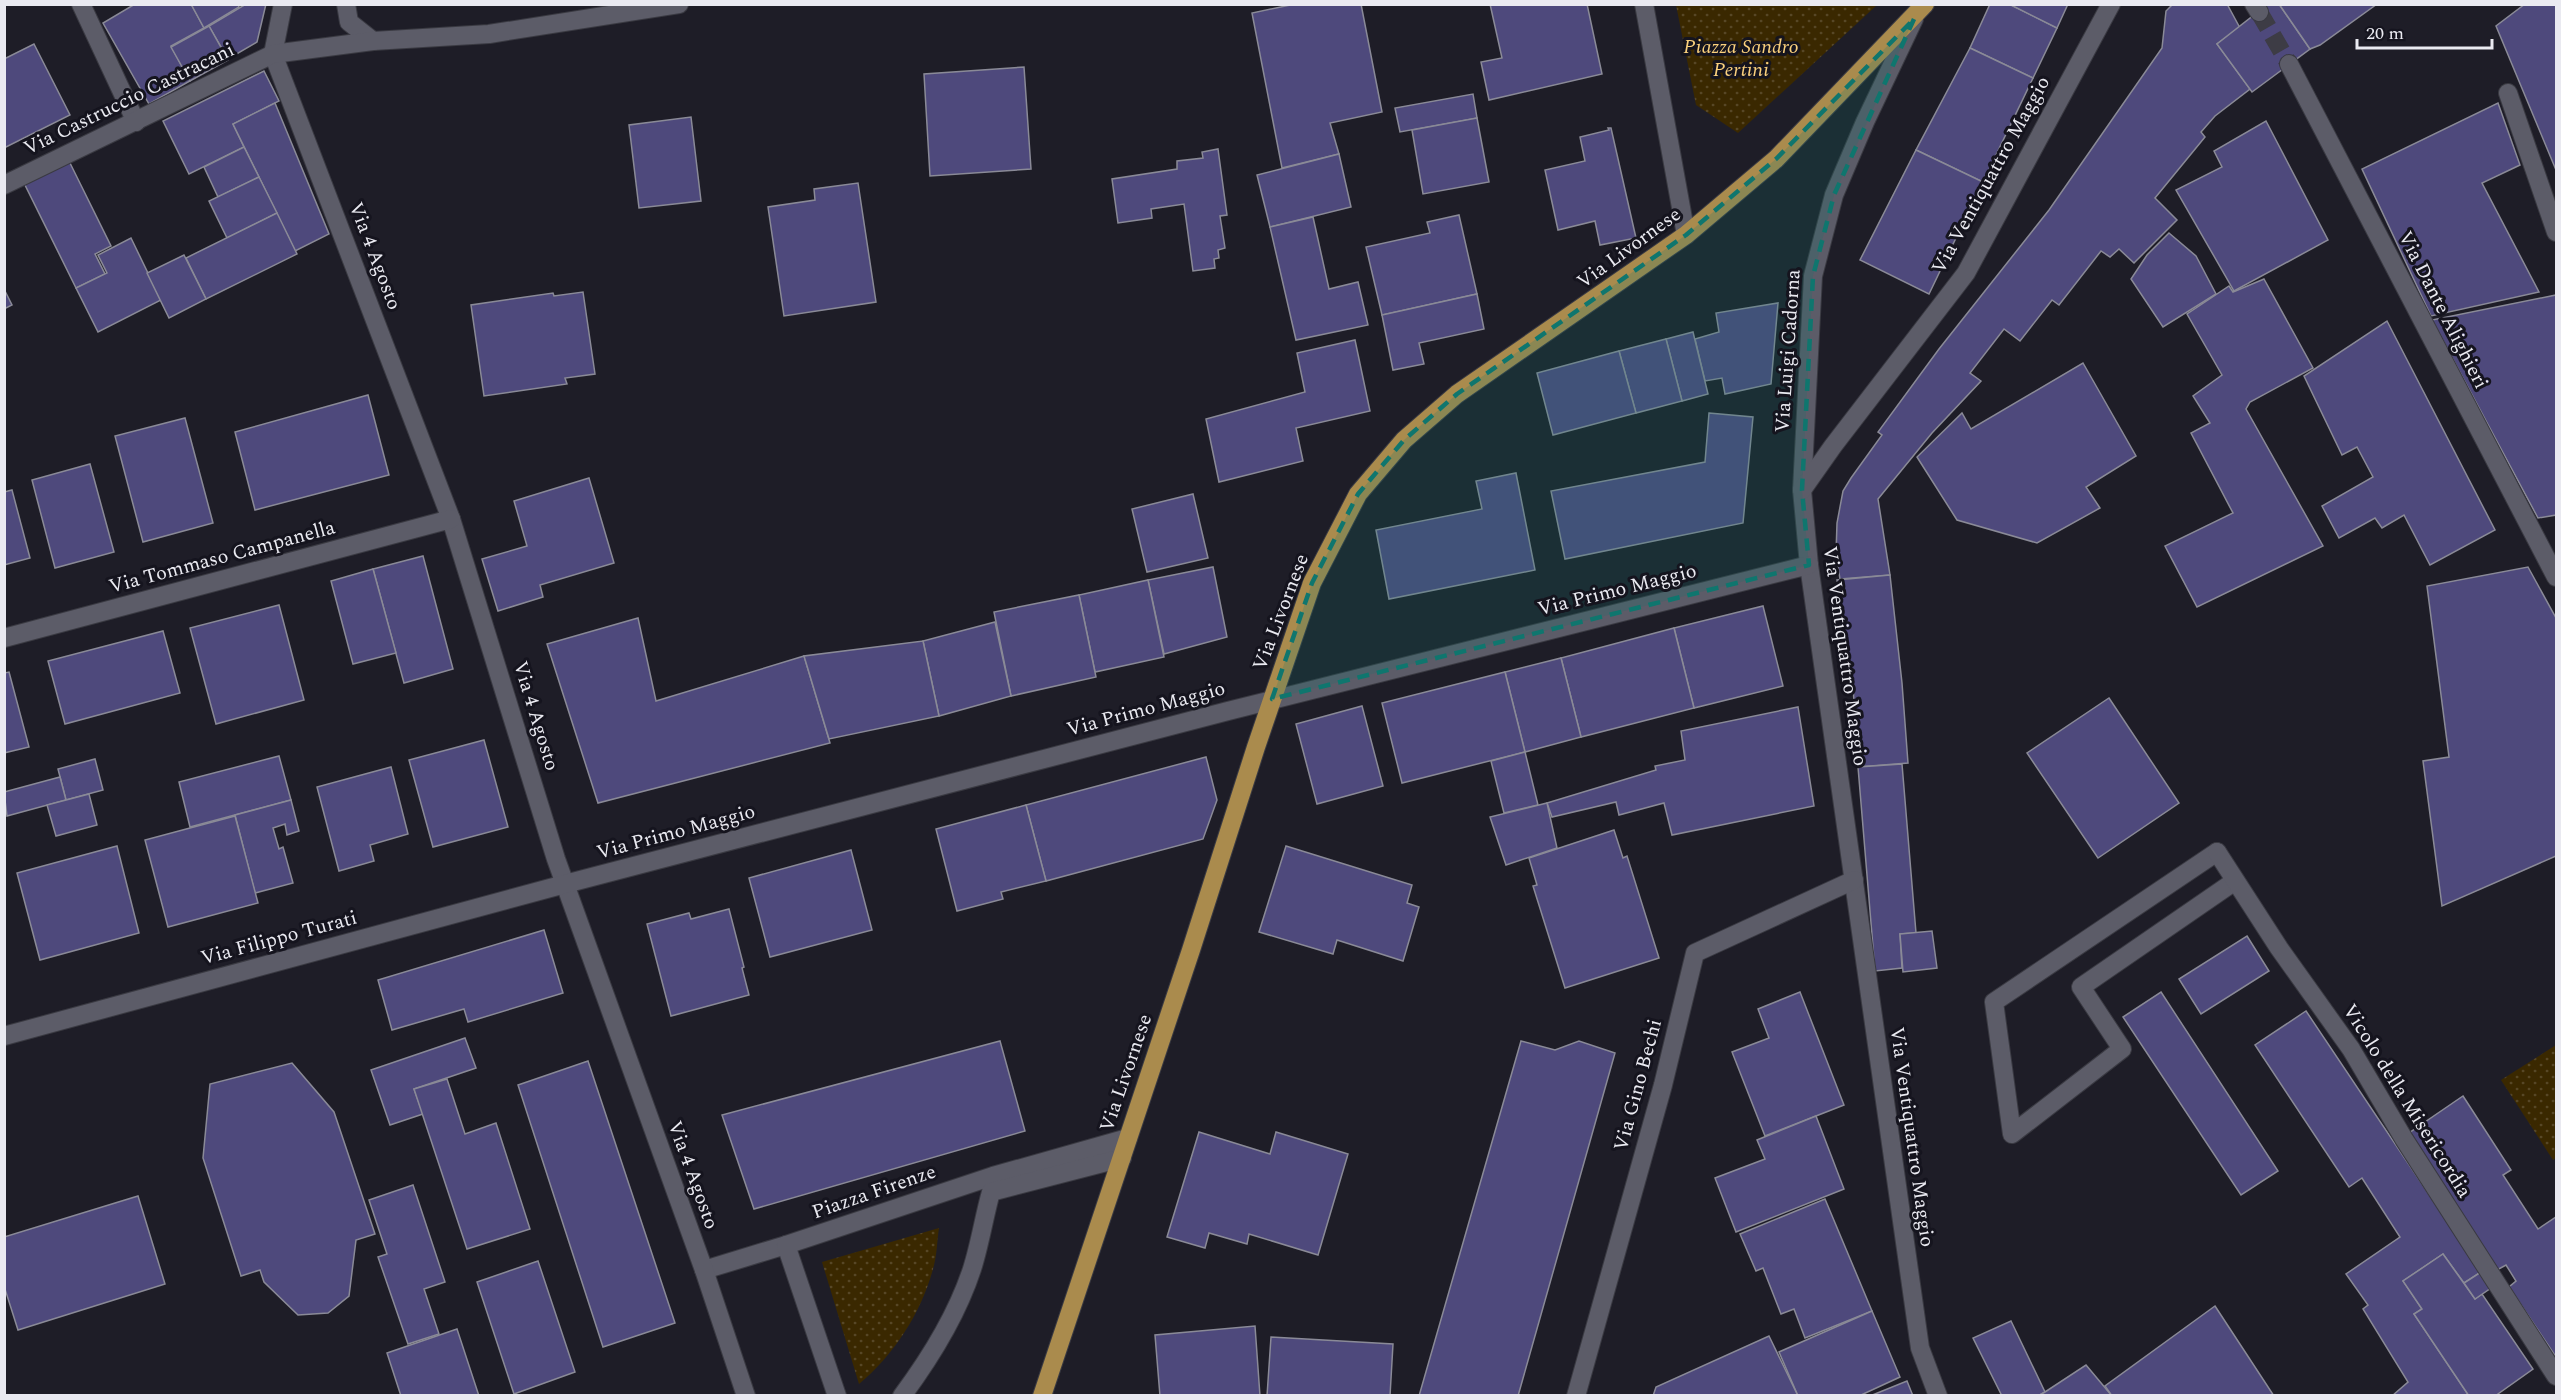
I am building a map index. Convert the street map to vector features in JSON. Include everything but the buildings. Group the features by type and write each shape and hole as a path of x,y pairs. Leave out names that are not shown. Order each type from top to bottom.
{"main road":[{"name":"Via Livornese","path":"1042,1395 1312,583 1358,494 1404,440 1457,394 1686,235 1776,159 1919,12"}],"street":[{"path":"81,4 136,122"},
{"path":"273,54 282,4"},
{"path":"346,4 349,22 373,41"},
{"name":"Via Castruccio Castracani","path":"4,184 273,54 373,41 489,34 678,4"},
{"path":"1644,4 1686,235"},
{"name":"Via Ventiquattro Maggio","path":"1938,1395 1920,1348 1809,565 1802,490 1966,273 2111,4"},
{"name":"Via Luigi Cadorna","path":"1802,490 1813,276 1834,195 1919,12"},
{"name":"Via 4 Agosto","path":"273,54 452,519 565,884 704,1270 746,1395"},
{"name":"Via Dante Alighieri","path":"2289,64 2556,577"},
{"path":"2508,93 2556,232"},
{"name":"Via Tommaso Campanella","path":"4,638 452,519"},
{"name":"Via Primo Maggio","path":"565,884 1272,699 1809,565"},
{"name":"Vicolo della Misericordia","path":"2235,881 2081,987 2122,1049 2012,1134 1994,1002 2217,852 2279,948 2351,1049 2404,1139 2556,1376"},
{"name":"Via Gino Bechi","path":"1576,1395 1662,1085 1695,953 1854,880"},
{"name":"Via Filippo Turati","path":"4,1036 565,884"},
{"name":"Piazza Firenze","path":"704,1270 993,1176 1128,1138"},
{"path":"902,1395 923,1369 949,1323 972,1268 991,1192 1122,1158"},
{"path":"786,1245 837,1395"}],"highlighted area":[{"path":"1914,19 1834,195 1813,276 1802,490 1809,565 1272,699 1312,583 1358,494 1404,440 1457,394 1686,235 1776,159"}],"green space":[{"name":"Piazza Sandro Pertini","path":"1676,4 1877,5 1738,133 1696,105"},
{"path":"2556,1045 2556,1158 2553,1160 2501,1080"},
{"path":"939,1228 933,1269 914,1317 884,1360 859,1384 822,1262"}],"tunnel":[{"path":"2259,12 2289,64"}]}
